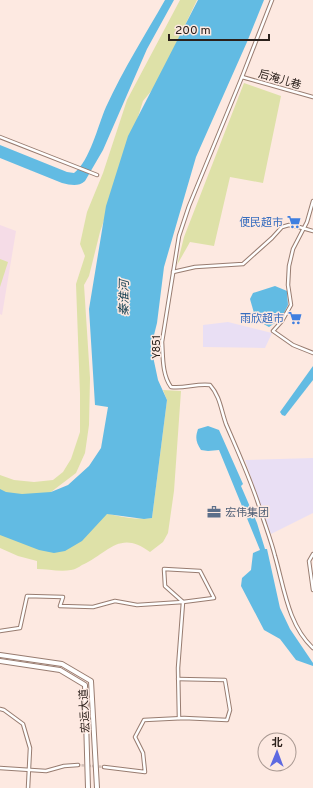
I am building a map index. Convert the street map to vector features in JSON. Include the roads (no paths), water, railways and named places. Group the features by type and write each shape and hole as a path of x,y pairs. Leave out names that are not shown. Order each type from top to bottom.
{"main road":[{"name":"宏运大道","path":"0,655 62,664 91,681 97,788"},
{"name":"宏运大道","path":"0,661 60,670 85,685 88,788"}],"street":[{"name":"Y851","path":"272,0 189,206 179,236 162,342 166,380 171,387 178,388 201,384 210,385 217,393 223,416 260,508 276,557 289,606 298,627 313,648"},
{"name":"后淹儿巷","path":"242,77 313,97"},
{"path":"0,137 97,175"},
{"path":"313,201 304,228 293,249 289,266 288,285 290,305 282,321 272,331 293,344 313,353"},
{"path":"173,272 195,267 243,264 282,227 289,225 313,231"},
{"path":"313,554 309,561 313,590"},
{"path":"0,631 20,628 27,596 63,597 60,606 93,607 115,600 137,605 183,602 214,598 200,571 164,569 165,586 183,602"},
{"path":"179,718 178,679 183,602"},
{"path":"104,767 145,772 143,753 135,737 144,720 179,718 227,720 230,710 225,680 178,679"},
{"path":"0,709 4,710 23,724 30,748 28,788"},
{"path":"0,768 46,771 64,766 78,765"}],"water":[{"path":"165,0 174,0 147,49 103,150 85,181 77,185 62,183 0,158 0,145 67,172 74,173 85,160 113,93"},
{"name":"秦淮河","path":"198,0 264,0 196,157 164,267 157,323 151,347 158,380 167,400 152,518 144,519 107,514 82,541 65,551 54,553 39,550 0,535 0,489 6,492 22,494 51,492 68,485 89,466 101,448 108,407 95,405 89,309 106,206 128,136"},
{"path":"275,286 287,291 288,305 281,319 269,327 256,320 250,299 253,293"},
{"path":"313,366 313,380 285,416 282,415 280,412"},
{"path":"208,426 219,430 243,484 241,486 257,523 265,549 267,549 280,608 290,629 313,663 313,666 296,660 280,639 264,630 241,586 242,578 251,570 253,553 260,550 219,450 201,450 198,445 196,435 198,429"}],"tunnel":[{"path":"78,765 104,767"}],"place":[{"name":"便民超市","path":"294,222"},
{"name":"雨欣超市","path":"295,318"},
{"name":"宏伟集团","path":"214,512"}]}
